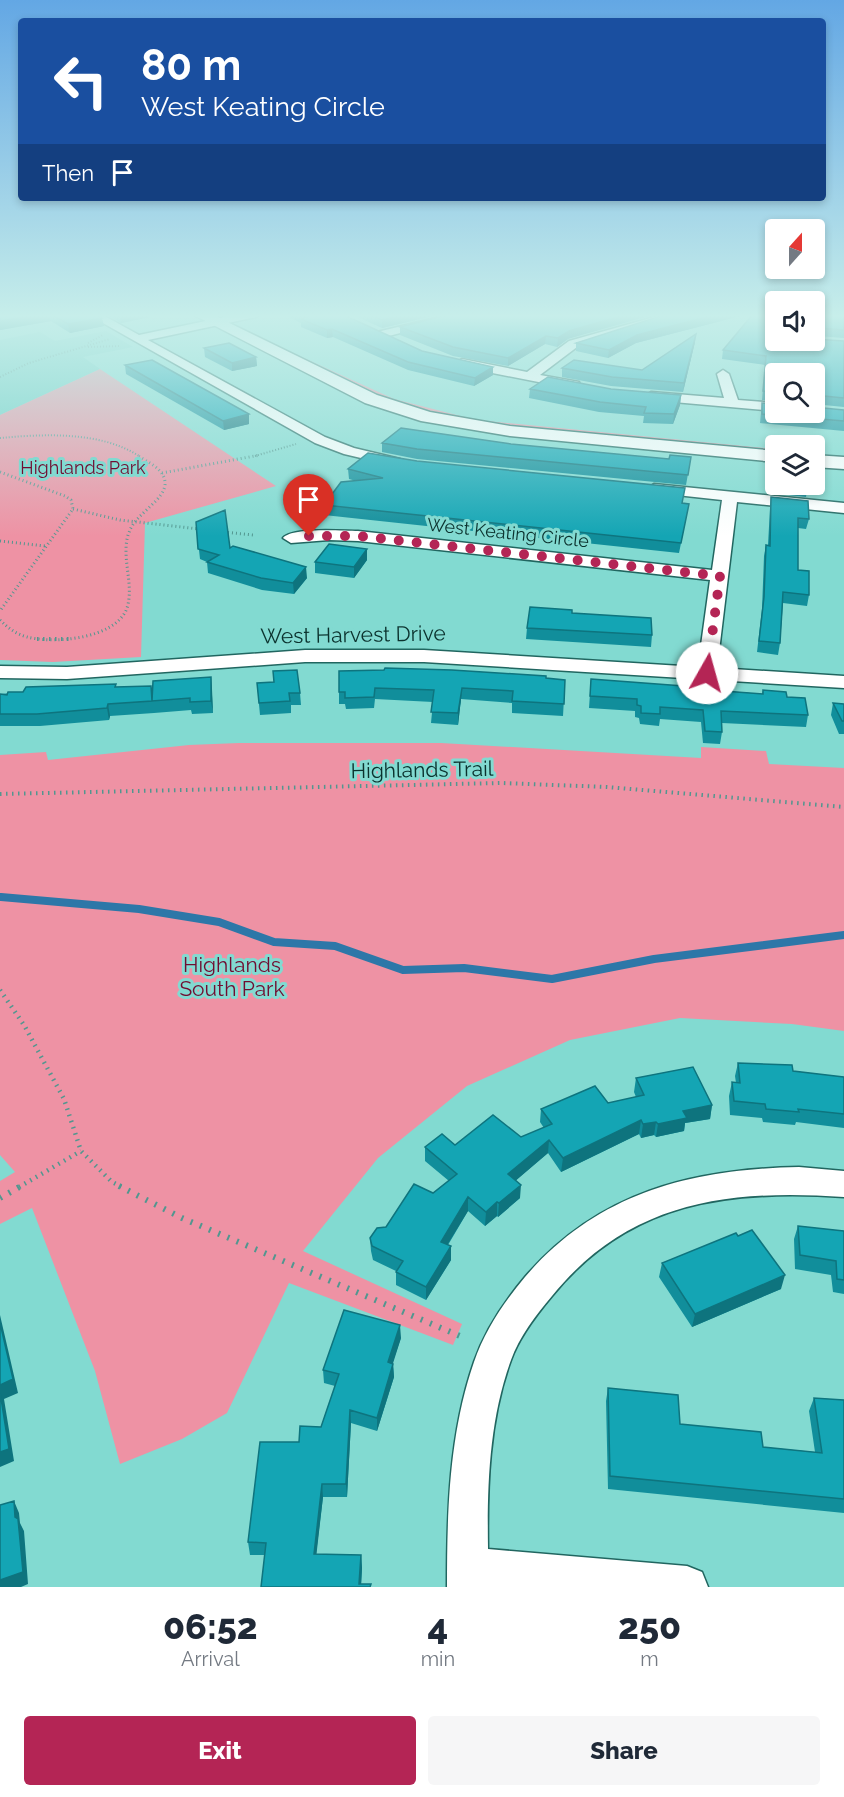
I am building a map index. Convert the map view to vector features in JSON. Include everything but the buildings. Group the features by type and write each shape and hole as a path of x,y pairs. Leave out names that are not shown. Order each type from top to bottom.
{"main road":[{"path":"351,388 371,399 428,417 510,431 765,456"},
{"path":"377,388 435,408 520,423 765,445"},
{"path":"825,450 844,452"},
{"path":"825,462 844,464"}],"street":[{"path":"227,388 320,440 360,454 405,464"},
{"path":"727,388 732,403"},
{"path":"633,395 765,406"},
{"path":"638,487 844,508"},
{"path":"707,673 730,496"},
{"name":"West Keating Circle","path":"291,538 329,535 358,536 720,576"},
{"name":"West Harvest Drive","path":"0,672 67,673 361,655 424,656 844,682"},
{"path":"687,1587 467,1577 471,1457 477,1416 493,1360 516,1316 556,1264 628,1212 659,1199 730,1183 773,1179 844,1184"}],"path":[{"path":"0,438 103,441 133,452 162,473 166,481 164,492 135,522 128,537 128,606 117,620 103,629 84,635 49,640 21,636 9,631 0,620"},
{"path":"162,473 253,457 302,442"},
{"path":"0,472 65,496 71,500 73,508"},
{"path":"73,508 93,515 135,522 200,529"},
{"path":"0,611 73,508"},
{"path":"221,531 253,535"},
{"path":"0,541 45,546"},
{"name":"Highlands Trail","path":"0,794 513,783 607,787 844,807"},
{"path":"0,990 24,1025 64,1099 81,1151 112,1182 182,1218 460,1336"},
{"path":"0,1198 81,1151"}],"shaded area":[{"path":"0,388 59,388 0,415"}],"green space":[{"name":"Highlands Park","path":"59,388 129,388 276,486 145,523 141,657 53,662 0,660 0,415"},
{"path":"361,388 370,388 394,399 476,420 765,448 765,451 474,423 392,403"},
{"name":"Highlands South Park","path":"441,743 701,758 701,747 766,751 769,764 844,768 844,1031 792,1024 680,1018 570,1040 467,1086 378,1158 303,1251 462,1324 453,1345 289,1283 227,1413 182,1439 120,1464 95,1371 32,1208 0,1224 0,1181 15,1172 0,1155 0,755 46,752 48,760 189,745"}],"waterway":[{"path":"1,897 139,909 219,922 274,942 335,946 403,970 464,968 552,979 654,959 844,935"}],"route":[{"path":"309,536 358,536 720,576 707,673"}]}
